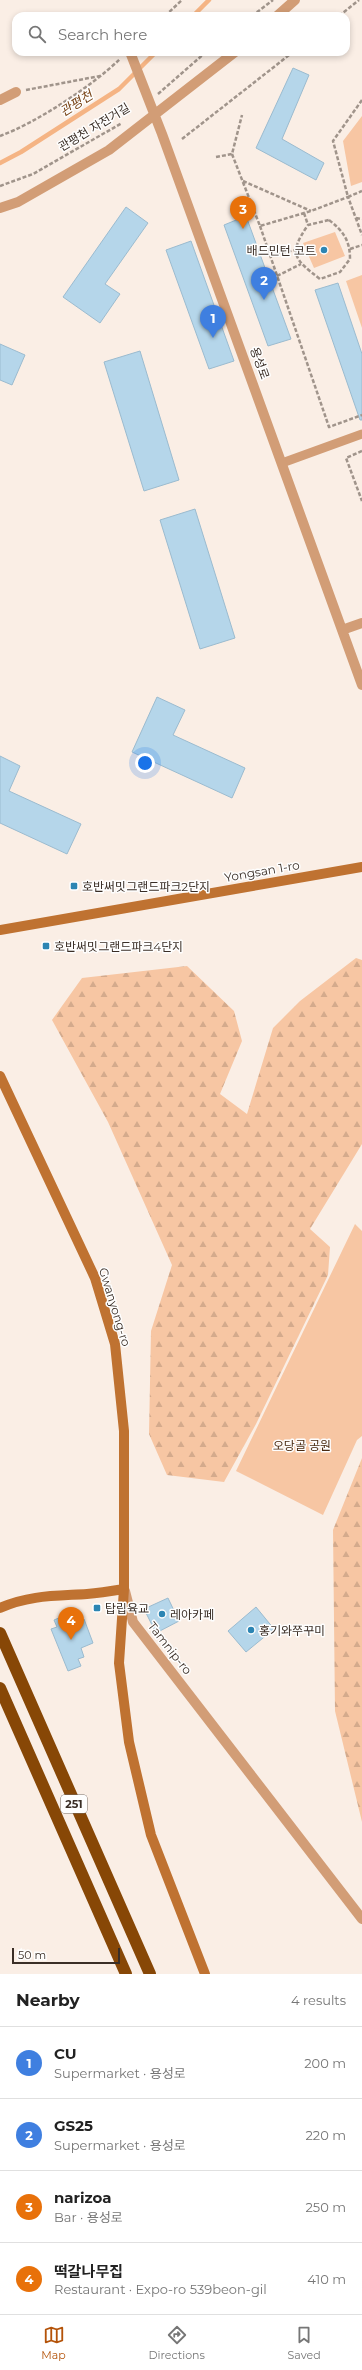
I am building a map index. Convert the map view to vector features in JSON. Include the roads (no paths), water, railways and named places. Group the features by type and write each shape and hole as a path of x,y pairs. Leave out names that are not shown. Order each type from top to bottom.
{"highway":[{"name":"251","path":"0,1633 150,1974"},
{"name":"251","path":"0,1688 126,1974"}],"main road":[{"name":"Yongsan 1-ro","path":"0,930 362,867"},
{"name":"Gwanyong-ro","path":"0,1076 95,1278 115,1344 124,1431 124,1589"},
{"path":"0,1608 15,1601 43,1595 88,1594 124,1589 119,1662 129,1742 151,1835 205,1974"}],"street":[{"path":"282,12 295,0"},
{"name":"용성로","path":"127,56 162,134 362,685"},
{"path":"0,208 18,202 109,150 230,56"},
{"path":"0,100 16,92"},
{"path":"342,630 362,623"},
{"name":"Tamnip-ro","path":"124,1589 133,1622 362,1919"}],"lane":[{"path":"282,462 362,434"}],"waterway":[{"name":"관평천","path":"197,12 209,0"},
{"name":"관평천","path":"0,163 21,152 119,89 152,56"}],"place":[{"name":"narizoa","path":"243,229"},
{"name":"배드민턴 코트","path":"324,250"},
{"name":"GS25","path":"264,300"},
{"name":"CU","path":"213,338"},
{"name":"호반써밋그랜드파크2단지","path":"74,886"},
{"name":"호반써밋그랜드파크4단지","path":"46,946"},
{"name":"탑립육교","path":"97,1608"},
{"name":"레아카페","path":"162,1614"},
{"name":"홍기와쭈꾸미","path":"251,1630"},
{"name":"떡갈나무집","path":"71,1640"}],"park label":[{"name":"오당골 공원","path":"302,1445"}]}
